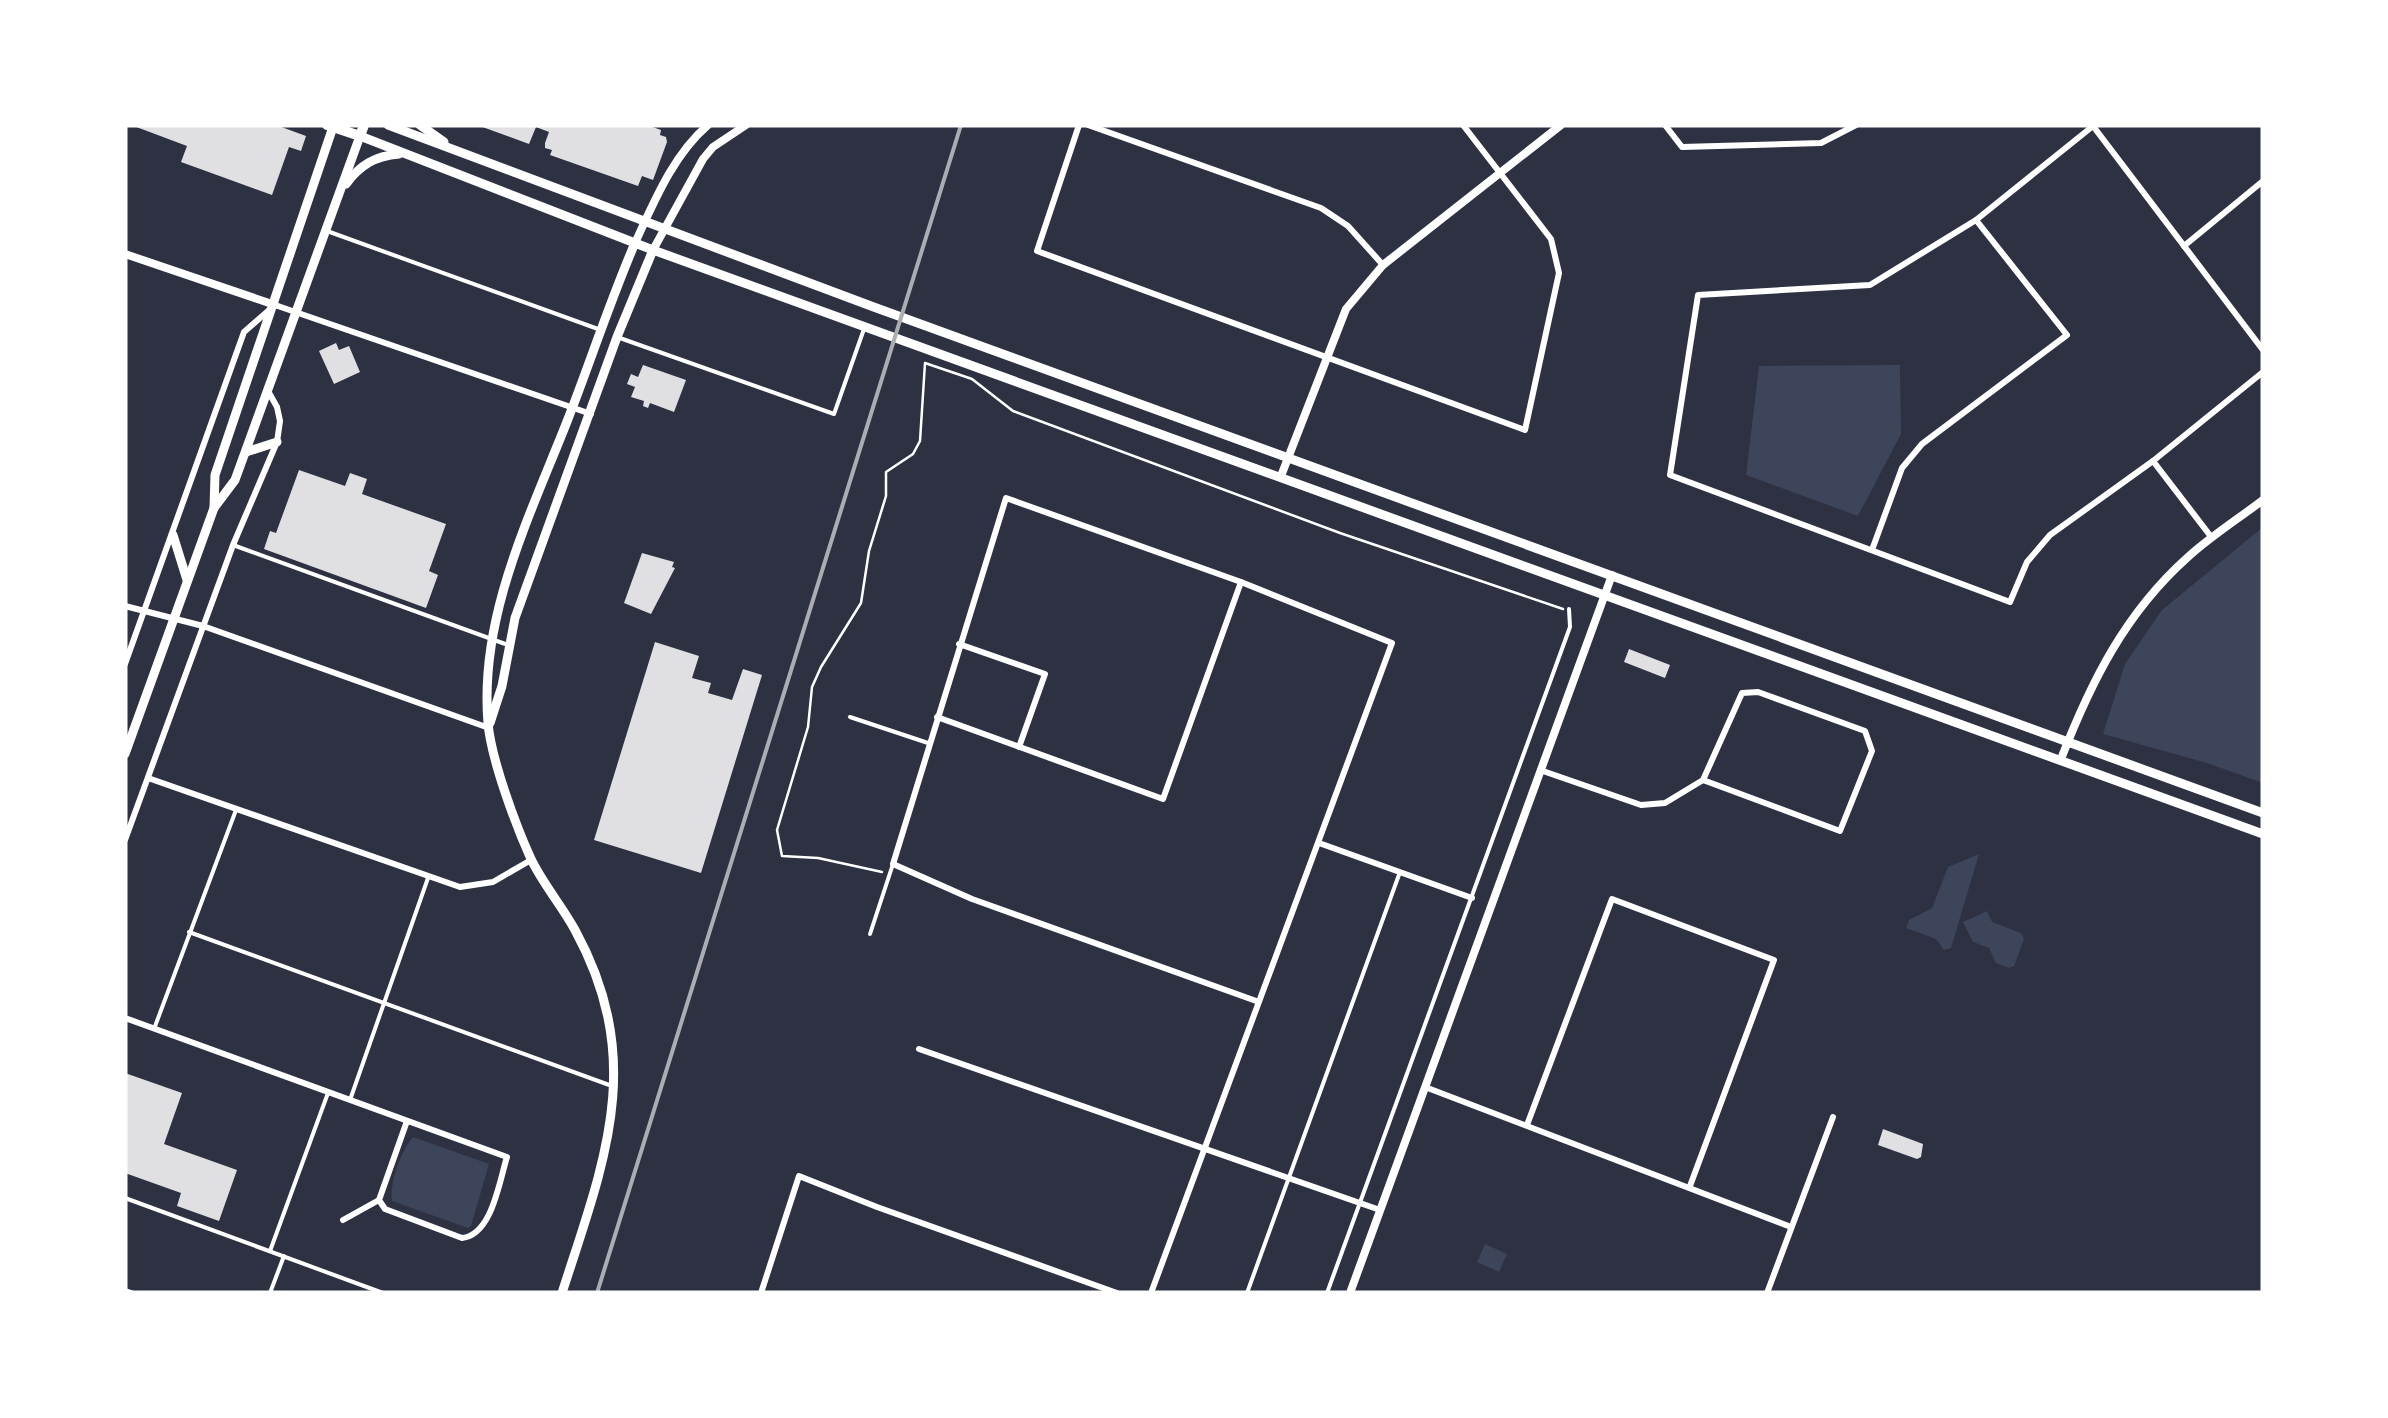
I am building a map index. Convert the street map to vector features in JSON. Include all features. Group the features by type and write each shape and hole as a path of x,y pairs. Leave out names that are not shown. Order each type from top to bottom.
{"main road":[{"path":"388,125 871,306 2263,813"},
{"path":"420,125 459,152"},
{"path":"214,508 215,475 275,305 331,126 362,131 405,154 654,250 2263,834"},
{"path":"125,754 214,508 236,480 362,131"},
{"path":"339,195 361,166 386,155 405,154"},
{"path":"562,1293 601,1174 616,1087 613,1041 597,980 574,929 532,860 511,805 488,728 487,672 498,608 522,536 598,329 635,242"},
{"path":"488,728 502,686 514,618 617,337 654,250"},
{"path":"864,327 871,306"},
{"path":"246,452 277,442"},
{"path":"173,535 187,582"}],"street":[{"path":"635,242 683,151 708,125"},
{"path":"654,250 702,159 746,125"},
{"path":"1079,125 1038,251 1526,430 1558,274 1551,238 1463,125"},
{"path":"1088,125 1322,208 1348,226 1383,265"},
{"path":"1280,476 1346,309 1383,265 1561,125"},
{"path":"1665,125 1682,147 1821,144 1856,125"},
{"path":"2263,350 2093,126 1976,220 1870,286 1698,295 1670,475 2010,602 2027,562 2050,535 2153,461 2263,372"},
{"path":"2184,246 2263,181"},
{"path":"1872,550 1902,468 1922,444 2067,335 1976,220"},
{"path":"125,254 591,414"},
{"path":"125,664 244,332 275,305"},
{"path":"125,840 202,626 277,442 278,407 267,390"},
{"path":"2153,461 2212,538"},
{"path":"1151,1293 1206,1150 1392,643 1241,582 1006,498 893,864 972,899 1259,1002"},
{"path":"2061,759 2094,678 2125,627 2158,587 2212,538 2263,500"},
{"path":"1350,1293 1612,575"},
{"path":"937,717 1163,800 1241,582"},
{"path":"125,606 202,626 488,728"},
{"path":"960,644 1045,674 1018,747"},
{"path":"1540,770 1641,805 1665,803 1702,780 1742,693 1758,692 1865,731 1872,750 1840,831 1702,780"},
{"path":"148,778 428,878 470,888 493,882 532,860"},
{"path":"1319,843 1472,898"},
{"path":"1526,1125 1612,900 1774,960 1690,1186"},
{"path":"125,1018 507,1157 483,1226 472,1237 462,1238 385,1209 379,1200"},
{"path":"919,1049 1380,1210"},
{"path":"1425,1087 1791,1226"},
{"path":"1768,1293 1833,1117"},
{"path":"343,1220 379,1200 407,1122"},
{"path":"762,1293 799,1176 1118,1293"}],"lane":[{"path":"327,231 598,329"},
{"path":"617,337 834,414 864,327"},
{"path":"233,545 508,645"},
{"path":"1326,1293 1570,627 1569,609"},
{"path":"850,717 928,742"},
{"path":"154,1029 236,810"},
{"path":"870,934 893,864"},
{"path":"1247,1293 1400,872"},
{"path":"350,1100 428,878"},
{"path":"189,932 616,1087"},
{"path":"270,1251 328,1093"},
{"path":"125,1198 382,1293"},
{"path":"270,1293 284,1256"}],"path":[{"path":"893,864 881,874 818,858 782,856 777,830 808,727 812,688 861,604 869,551 886,496 886,472 913,454 920,440 925,363 972,379 1005,408 1031,418 1340,533 1554,608 1569,609"}],"shaded area":[{"path":"1900,365 1901,434 1858,516 1746,475 1759,366"},
{"path":"2263,527 2263,783 2103,734 2125,664 2162,610"},
{"path":"1979,854 1951,948 1944,950 1936,939 1906,928 1909,920 1932,908 1948,867"},
{"path":"1987,911 1992,922 2021,933 2024,939 2014,966 1996,963 1989,948 1973,942 1963,922"},
{"path":"413,1137 489,1164 468,1228 392,1201 397,1168"},
{"path":"1485,1244 1507,1254 1499,1272 1477,1262"}],"building":[{"path":"131,125 276,125 306,136 301,151 289,147 272,195 181,162 187,146"},
{"path":"477,125 647,125 661,130 660,135 667,142 653,180 642,176 638,186 550,155 552,150 545,148 549,132 536,127 529,144"},
{"path":"336,343 339,350 349,346 360,372 334,384 319,351"},
{"path":"643,365 686,380 674,412 650,403 648,408 643,406 644,401 631,397 635,387 627,384 631,374 638,377"},
{"path":"299,470 345,486 350,473 367,479 362,494 446,524 429,571 438,575 426,608 264,549 270,531 276,533"},
{"path":"642,553 674,562 675,568 651,614 624,603"},
{"path":"655,642 699,656 692,678 711,683 708,693 732,700 743,669 762,675 701,873 594,840"},
{"path":"1629,649 1670,665 1665,678 1624,662"},
{"path":"125,1073 182,1093 164,1144 237,1170 219,1221 177,1206 181,1193 125,1173"},
{"path":"1883,1129 1923,1144 1921,1157 1917,1159 1878,1145"}],"railway":[{"path":"597,1293 961,125"}]}
